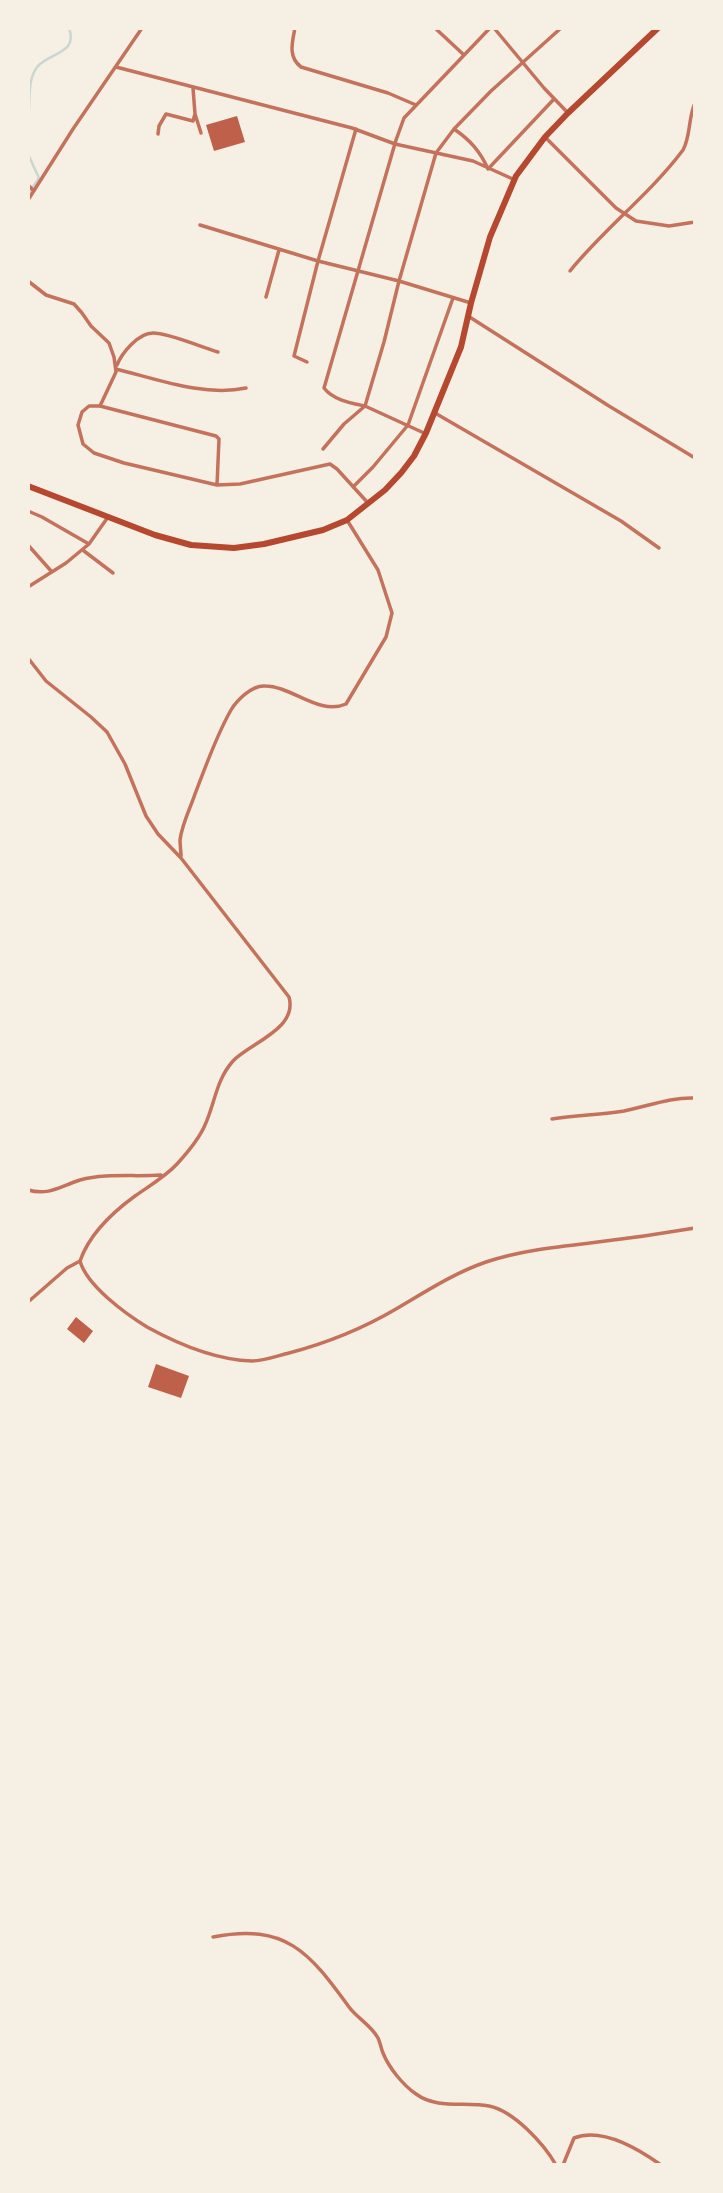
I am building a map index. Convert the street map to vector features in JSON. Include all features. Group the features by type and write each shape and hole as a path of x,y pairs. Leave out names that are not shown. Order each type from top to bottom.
{"highway":[{"path":"28,485 155,535 191,545 233,548 264,544 323,530 347,520 401,473 414,456 436,413 461,347 490,237 515,180 545,137 658,28"}],"street":[{"path":"28,200 142,28"},
{"path":"295,28 293,58 300,67 416,104"},
{"path":"435,28 464,55"},
{"path":"323,449 344,424 365,406 436,153 454,129 561,28"},
{"path":"426,433 365,406 336,398 324,388 404,119 464,55 495,29 568,113"},
{"path":"116,67 280,108 356,129 395,144 473,161 515,180"},
{"path":"193,88 195,114 201,133"},
{"path":"488,169 554,99"},
{"path":"570,271 683,150 695,103"},
{"path":"158,134 166,114 192,121 195,114"},
{"path":"307,362 294,356 356,129"},
{"path":"454,129 473,144 488,169"},
{"path":"545,137 625,215 647,225 669,226 695,222"},
{"path":"28,185 34,191"},
{"path":"200,225 279,250 471,303"},
{"path":"266,297 279,250"},
{"path":"28,281 46,295 74,304 109,343 116,368"},
{"path":"353,487 408,425 453,298"},
{"path":"468,316 695,458"},
{"path":"100,406 113,382 121,356 140,337 150,333 218,352"},
{"path":"116,368 210,390 228,392 246,388"},
{"path":"217,485 219,439 216,436 100,406 84,409 78,425 83,444 94,453 124,463 217,485 240,484 287,475 325,464 337,469 368,503"},
{"path":"436,413 621,521 659,548"},
{"path":"28,512 89,544"},
{"path":"28,587 83,551 108,517"},
{"path":"181,858 180,841 208,760 232,708 245,693 263,685 327,707 338,708 346,704 386,637 392,613 378,570 347,520"},
{"path":"28,545 52,572"},
{"path":"83,551 113,573"},
{"path":"28,658 46,681 107,732 125,764 146,816 158,834 181,858 289,997 291,1005 281,1025 242,1053 228,1068 218,1085 205,1125 191,1149 175,1167 117,1210 88,1244 80,1261 67,1268 28,1302"},
{"path":"552,1119 641,1108 661,1100 695,1098"},
{"path":"28,1190 44,1193 96,1177 163,1175"},
{"path":"80,1261 93,1283 123,1310 165,1337 219,1355 254,1361 334,1340 383,1316 445,1280 486,1262 552,1248 695,1228"},
{"path":"214,1937 259,1933 287,1941 304,1953 337,1989 350,2008 375,2033 388,2063 418,2096 441,2104 489,2106 505,2113 531,2134 556,2165"},
{"path":"563,2165 575,2138 591,2135 628,2144 662,2165"}],"building":[{"path":"237,116 245,142 214,151 206,125"},
{"path":"76,1317 93,1331 84,1343 67,1329"},
{"path":"156,1364 189,1376 181,1398 148,1387"}],"waterway":[{"path":"28,119 30,85 34,72 44,61 67,47 71,36 69,28"},
{"path":"28,154 39,178 28,194"}]}
